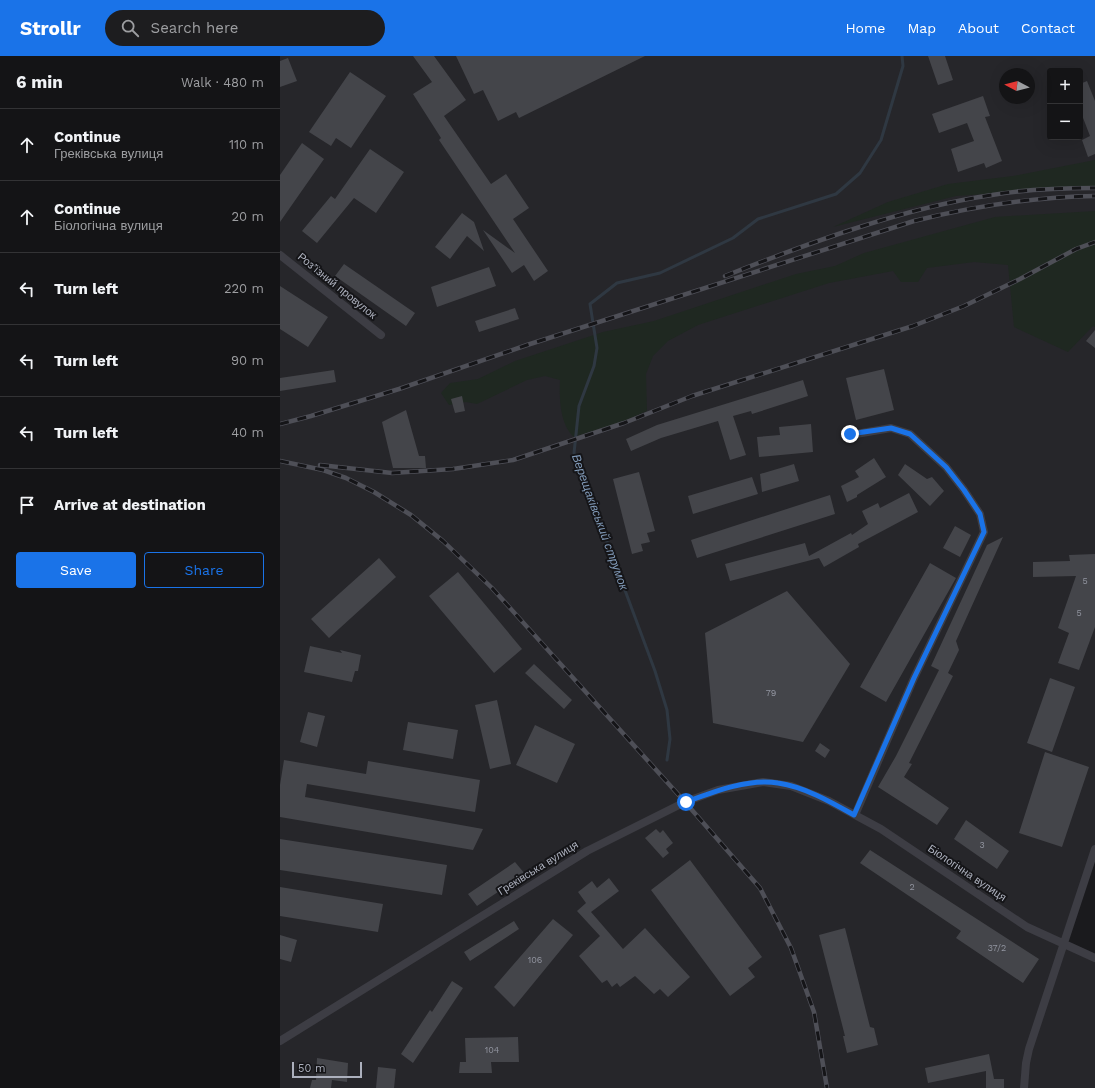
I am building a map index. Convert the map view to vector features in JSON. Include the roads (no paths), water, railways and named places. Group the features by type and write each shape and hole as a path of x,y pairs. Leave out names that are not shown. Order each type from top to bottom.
{"street":[{"name":"Роз’їзний провулок","path":"280,255 381,335"},
{"path":"850,434 891,428 910,434 946,467 964,490 980,514 984,532 914,678 854,815"},
{"name":"Греківська вулиця","path":"280,1040 588,850 686,802 718,790 762,782 791,786 829,801"},
{"name":"Біологічна вулиця","path":"829,801 880,829 1027,927 1063,945 1095,958"},
{"path":"1024,1088 1026,1063 1030,1049 1095,849"}],"waterway":[{"name":"Верещаківський струмок","path":"667,760 670,739 667,710 655,671 574,453 579,406 594,366 597,348 590,304 617,283 660,273 733,238 758,219 836,194 860,173 881,140 903,66 902,56"}],"railway":[{"path":"725,276 823,239 925,208 1018,191 1095,188"},
{"path":"280,424 399,389 527,345 914,221 1004,203 1049,198 1095,196"},
{"path":"320,465 392,473 453,469 513,460 624,423 692,396 913,326 964,306 1020,279 1076,249 1095,242"},
{"path":"280,461 323,470 346,478 374,492 411,515 443,541 492,588 685,802 760,888 791,948 814,1012 827,1088"}]}
